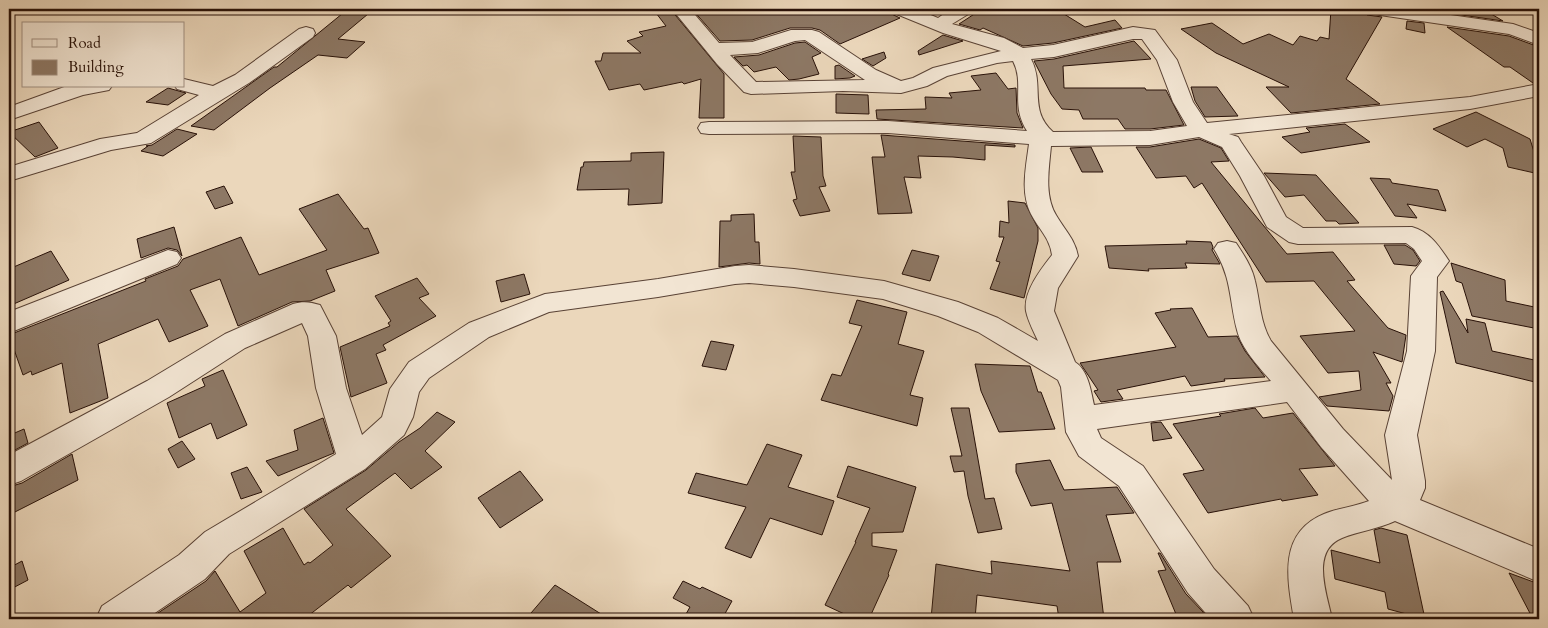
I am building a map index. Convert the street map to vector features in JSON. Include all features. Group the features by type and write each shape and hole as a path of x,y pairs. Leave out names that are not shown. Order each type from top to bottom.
{"street":[{"path":"681,9 714,48 752,88 909,86 940,72 996,57 1054,51 1133,33 1148,34 1167,60 1183,102 1201,130 1230,142 1252,176 1276,222 1298,236 1412,235 1423,243 1436,261 1424,276 1421,351 1401,435 1400,444 1410,485 1406,495 1394,505 1374,514 1323,530 1311,544 1305,556 1305,576 1313,619"},
{"path":"900,9 965,34 997,42 1010,47 1019,54 1027,77 1028,115 1038,132 1047,138"},
{"path":"940,25 964,9"},
{"path":"1373,9 1512,29 1539,39"},
{"path":"9,174 108,144 143,138 242,79 306,33"},
{"path":"714,48 758,47 776,43 796,34 805,34 812,36 869,74 892,86"},
{"path":"185,85 216,93"},
{"path":"9,114 87,88"},
{"path":"709,128 888,127 1047,138 1150,138 1201,130 1470,103 1539,90"},
{"path":"1047,138 1040,144 1037,182 1039,204 1043,214 1063,242 1065,256 1050,276 1042,293 1040,311 1062,367"},
{"path":"1227,249 1236,264 1242,280 1251,332 1261,348 1332,438 1394,505 1539,566"},
{"path":"9,323 168,258"},
{"path":"116,619 192,567 217,542 354,460 394,426 405,389 419,370 479,330 545,304 749,274 884,290 948,308 988,326 1062,367 1070,374 1076,387 1082,432 1090,447 1131,476 1201,581 1235,619"},
{"path":"9,471 158,389 235,341 303,312 310,312 322,336 331,388 354,460"},
{"path":"1079,419 1294,390"}],"building":[{"path":"348,9 374,9 338,39 365,42 347,58 318,55 214,130 191,126 274,67 277,67"},
{"path":"692,9 881,9 900,18 840,44 820,30 812,28 790,28 752,40 720,41"},
{"path":"982,9 1026,9 1036,13 1056,9 1085,27 1115,20 1122,28 1053,43 1023,46 983,28 980,30 959,24"},
{"path":"1331,9 1357,9 1362,10 1367,15 1382,17 1346,79 1380,104 1291,113 1266,87 1289,87 1216,53 1181,29 1212,23 1243,44 1269,34 1293,45 1300,36 1317,41 1320,37 1329,39"},
{"path":"1420,9 1486,9 1503,21"},
{"path":"671,10 724,74 724,118 699,118 701,79 684,84 682,82 644,90 640,84 609,90 595,61 601,61 603,53 641,53 627,41 643,36 639,32 666,26 656,13"},
{"path":"1407,21 1424,23 1425,33 1406,29"},
{"path":"1447,27 1509,36 1539,47 1539,82 1533,83 1510,67 1504,67"},
{"path":"943,35 963,41 919,55 918,51"},
{"path":"1134,41 1151,59 1063,66 1064,88 1145,88 1146,90 1166,90 1184,125 1150,129 1125,129 1118,119 1083,119 1079,110 1062,109 1051,94 1034,61 1054,59"},
{"path":"805,42 821,53 812,57 819,74 799,79 789,80 776,67 754,72 747,65 743,66 734,57 759,55 795,43"},
{"path":"884,52 886,58 873,66 862,59"},
{"path":"839,65 855,76 835,79 835,66"},
{"path":"996,73 1008,89 1016,88 1017,113 1023,128 877,119 876,110 926,109 925,97 952,98 949,93 981,90 971,76"},
{"path":"1191,87 1217,87 1238,116 1205,117 1195,101"},
{"path":"168,88 186,93 168,105 146,102"},
{"path":"836,94 868,95 869,114 836,113"},
{"path":"1476,112 1530,139 1539,174 1508,167 1503,148 1485,139 1467,147 1433,129"},
{"path":"39,122 58,148 35,157 9,132"},
{"path":"1345,124 1370,142 1301,153 1282,137 1310,132 1306,128"},
{"path":"177,129 197,134 163,156 141,151 148,146 146,146 152,145"},
{"path":"881,135 1015,145 1015,147 985,145 985,160 918,156 921,178 904,177 912,213 878,214 872,157 885,157"},
{"path":"793,136 821,137 823,176 826,186 819,187 830,211 800,216 793,200 797,199 791,172 795,172"},
{"path":"1199,139 1221,148 1229,161 1211,162 1287,254 1333,252 1355,280 1347,281 1388,328 1406,335 1402,362 1373,352 1391,383 1386,383 1393,396 1389,411 1327,406 1319,397 1361,390 1359,371 1328,373 1300,336 1355,331 1314,281 1266,282 1202,183 1194,188 1186,176 1156,178 1136,147 1150,147"},
{"path":"1091,147 1103,172 1082,172 1070,148"},
{"path":"664,152 662,203 628,205 629,189 577,190 581,167 583,167 584,162 631,161 631,153"},
{"path":"1264,173 1316,175 1359,223 1339,224 1336,221 1326,221 1304,195 1285,197"},
{"path":"1370,178 1390,179 1392,183 1438,190 1446,211 1407,204 1417,218 1395,216"},
{"path":"224,186 233,203 215,209 206,192"},
{"path":"338,194 364,229 368,228 379,253 326,270 335,291 310,301 292,302 238,326 220,279 190,290 208,326 169,342 158,319 98,344 108,398 70,413 62,363 32,375 31,371 23,375 9,335 146,281 145,279 178,266 183,259 241,237 259,275 327,250 299,209"},
{"path":"1008,201 1025,203 1038,228 1038,241 1024,298 990,289 1000,262 996,261 1004,237 999,237 1000,221 1009,223"},
{"path":"754,214 755,242 759,242 760,264 749,263 719,267 720,221 731,221 731,215"},
{"path":"174,227 182,256 177,250 168,248 141,258 137,239"},
{"path":"1186,241 1211,242 1212,250 1220,264 1185,263 1187,268 1148,269 1149,271 1109,268 1105,246 1187,244"},
{"path":"1384,245 1405,245 1413,250 1420,261 1416,266 1394,264"},
{"path":"912,250 939,256 930,281 902,274"},
{"path":"51,251 69,280 9,306 9,269"},
{"path":"1451,263 1505,280 1506,301 1539,308 1539,329 1472,316 1462,283 1456,281"},
{"path":"524,274 530,294 501,302 496,281"},
{"path":"417,278 429,294 419,298 436,316 383,345 386,350 376,354 387,383 351,397 340,347 390,326 388,323 391,321 375,296"},
{"path":"1443,291 1468,333 1466,319 1485,323 1492,351 1539,361 1539,383 1456,363 1440,292"},
{"path":"857,300 907,312 898,344 924,351 910,395 923,398 917,426 821,400 832,374 841,376 862,326 849,323"},
{"path":"1192,308 1208,337 1237,336 1245,351 1265,377 1224,379 1225,381 1191,386 1185,376 1117,390 1123,399 1101,402 1094,391 1098,390 1080,363 1176,347 1155,313 1170,309"},
{"path":"711,341 734,345 726,370 702,366"},
{"path":"975,364 1030,366 1038,392 1041,392 1055,429 999,432 981,391"},
{"path":"223,370 247,425 217,439 211,423 179,438 167,403 205,386 202,379"},
{"path":"951,408 969,408 985,499 994,498 1002,529 978,533 968,496 964,471 954,472 950,456 962,456"},
{"path":"1255,408 1263,418 1293,413 1335,466 1299,469 1318,495 1282,501 1281,499 1208,513 1183,474 1204,470 1173,424"},
{"path":"437,412 455,422 425,451 442,467 411,489 395,473 346,509 391,556 351,588 348,585 304,619 149,619 206,581 215,571 240,612 266,593 244,551 283,528 304,565 308,562 310,563 333,545 304,509 366,470 399,442 420,428"},
{"path":"323,418 334,453 278,476 266,461 298,450 294,430"},
{"path":"1161,422 1172,438 1153,441 1151,423"},
{"path":"24,429 28,443 15,450 10,435"},
{"path":"182,441 195,459 178,468 168,449"},
{"path":"767,444 802,455 788,487 834,501 822,535 770,518 751,558 725,548 746,507 688,493 696,473 747,485"},
{"path":"72,454 78,480 9,515 9,487 22,483"},
{"path":"1050,460 1064,490 1117,487 1134,513 1106,515 1121,562 1097,562 1104,619 1059,619 1057,606 977,595 975,619 931,619 936,564 992,574 991,561 1070,571 1052,503 1031,506 1016,472 1016,464"},
{"path":"848,466 916,487 903,532 872,533 872,546 897,550 889,575 869,619 855,619 825,605 856,542 870,508 837,497"},
{"path":"247,467 262,492 241,499 231,473"},
{"path":"520,471 543,500 500,528 478,498"},
{"path":"1381,528 1407,535 1425,619 1388,609 1385,592 1335,579 1331,550 1380,563 1374,530"},
{"path":"1158,553 1160,553 1186,594 1203,612 1206,619 1178,619 1158,571 1166,570"},
{"path":"22,561 28,580 9,590 9,568"},
{"path":"1509,573 1539,584 1539,619 1533,619"},
{"path":"683,581 700,589 702,587 732,601 722,619 698,619 686,614 690,607 673,598"},
{"path":"555,585 609,619 541,619 531,613"}]}
